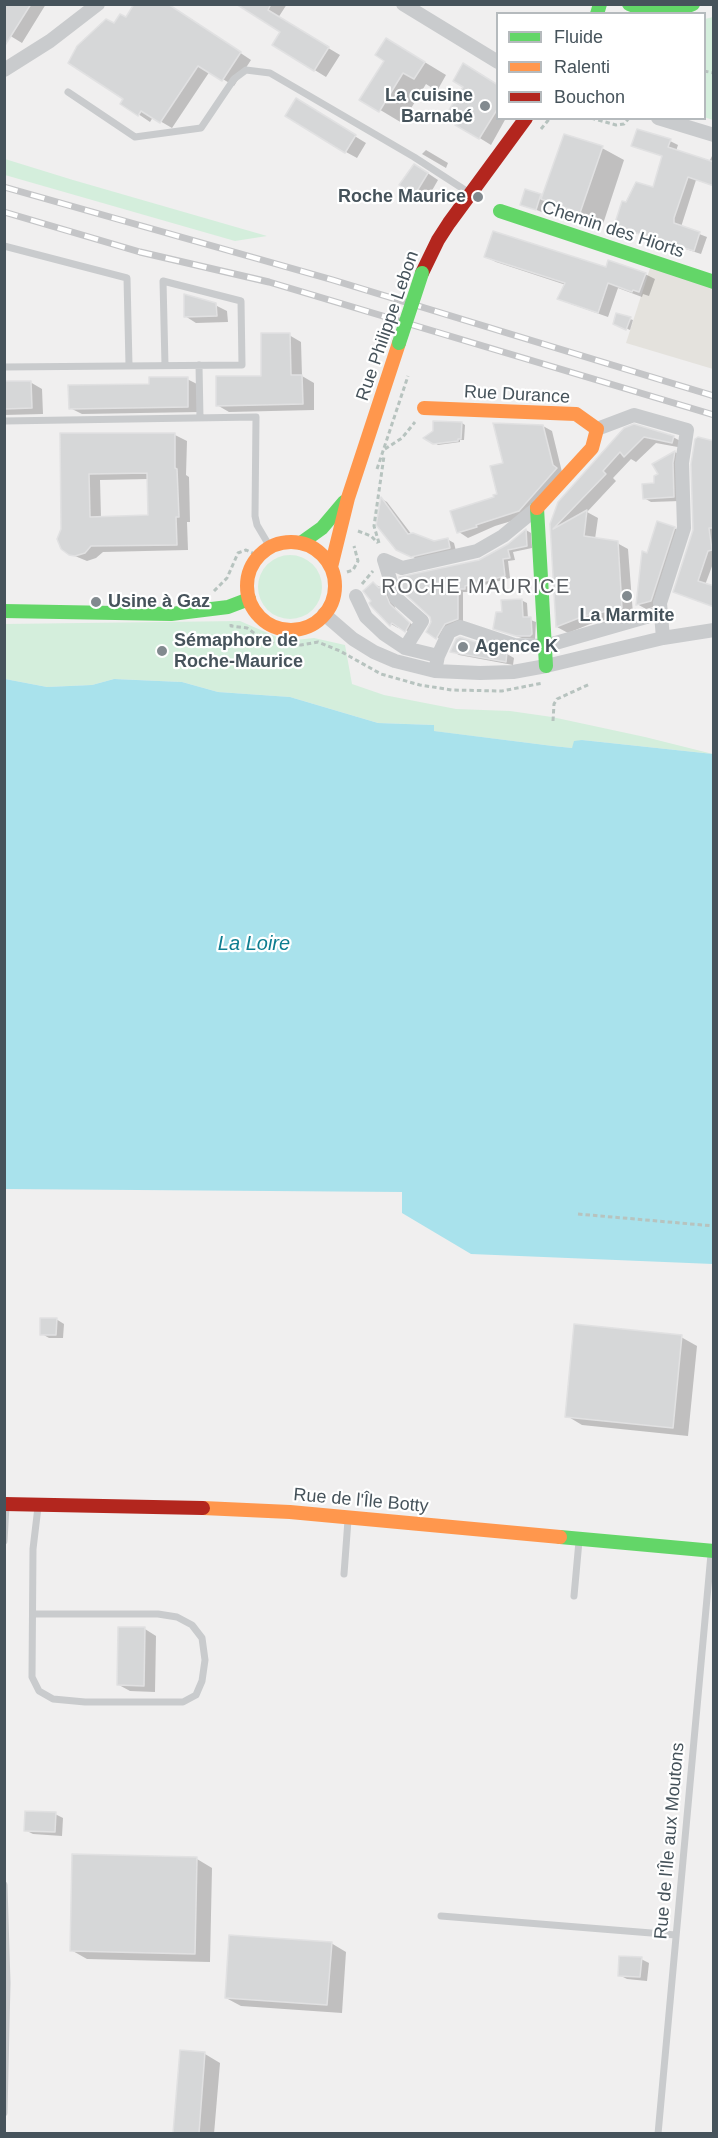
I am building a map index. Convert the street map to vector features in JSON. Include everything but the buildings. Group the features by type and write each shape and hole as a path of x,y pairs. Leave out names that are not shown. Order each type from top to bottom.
{"street":[{"path":"4,70 50,41 98,4"},
{"path":"628,4 644,12 670,12 693,4"},
{"path":"412,7 496,61"},
{"name":"Rue Philippe Lebon","path":"332,570 348,498 422,273 438,240 525,120"},
{"path":"665,120 714,135"},
{"name":"Chemin des Hiorts","path":"500,211 714,282"},
{"name":"Rue Durance","path":"424,408 576,414 597,429"},
{"path":"384,560 402,568 477,551 502,536 537,508 592,448 597,429 634,415 687,430 682,463 684,528 660,603 663,638"},
{"name":"Rue Philippe Lebon","path":"301,543 322,528 348,498"},
{"path":"537,508 546,666"},
{"path":"283,543 301,543 318,551 332,570 335,591 333,600 324,614 311,625 295,630 278,628 263,620 252,607 249,600 248,576 264,551 283,543"},
{"path":"384,560 396,598 422,621 405,648"},
{"path":"356,596 366,617 384,634 405,648 438,656"},
{"path":"7,610 171,614 228,608 249,600"},
{"path":"435,671 438,656 449,632 460,627 514,645 545,646 660,613"},
{"path":"324,614 353,639 395,661 435,671 480,673 513,672 546,666 663,638 714,630"},
{"name":"Rue de l'Île Botty","path":"5,1504 230,1509 713,1551"}],"lane":[{"path":"68,92 135,137 201,128 234,79 246,70 270,74 414,157 470,194"},
{"path":"4,246 127,278 129,365"},
{"path":"4,367 129,365 165,366 242,365 241,301 163,280 165,366"},
{"path":"199,365 200,418"},
{"path":"4,421 256,417 255,516 264,551"},
{"path":"4,1541 5,1504"},
{"path":"33,1614 158,1614 177,1617 192,1625 202,1638 205,1659 202,1681 196,1695 183,1702 85,1702 52,1699 39,1691 32,1677 33,1549 38,1504"},
{"path":"344,1574 349,1518"},
{"path":"574,1596 579,1539"},
{"name":"Rue de l'Île aux Moutons","path":"658,2133 713,1551"},
{"path":"4,1885 7,1983 4,2113"},
{"path":"441,1916 676,1935"}],"path":[{"path":"598,120 616,125 627,120"},
{"path":"377,471 410,371"},
{"path":"384,449 402,438 424,408"},
{"path":"379,543 374,526 384,449"},
{"path":"332,570 353,570 357,566 353,538 356,530 371,536"},
{"path":"217,590 227,578 238,553 246,550 264,551"},
{"path":"356,596 359,586 384,560"},
{"path":"553,721 554,704 557,699 590,684"},
{"path":"578,1214 714,1226"}],"shaded area":[{"path":"652,262 713,283 713,369 626,343"}],"green space":[{"path":"714,17 713,120 706,118 706,19"},
{"path":"5,159 267,236 235,241 5,175"},
{"path":"290,555 308,561 316,569 322,587 316,605 308,613 290,619 272,613 264,605 258,587 264,569 272,561"},
{"path":"240,621 286,641 314,638 345,645 352,684 384,695 456,709 510,711 552,717 713,754 582,740 572,748 433,731 434,725 378,723 290,697 218,692 182,682 114,679 92,685 47,687 5,679 4,624"}],"water":[{"name":"La Loire","path":"5,679 47,687 92,685 114,679 182,682 218,692 290,697 378,723 434,725 434,731 572,748 574,741 582,740 713,754 713,1264 471,1254 402,1213 402,1192 5,1189"}],"railway":[{"path":"4,187 333,280 714,396"},
{"path":"4,212 140,252 269,282 714,415"}],"traffic: fast":[{"path":"598,12 600,4"},
{"path":"629,4 647,11 662,12 678,10 693,4"},
{"path":"500,211 714,282"},
{"path":"399,343 422,273"},
{"path":"301,543 322,528 344,502"},
{"path":"537,508 546,666"},
{"path":"4,611 171,614 228,607 249,599"},
{"path":"560,1537 714,1551"}],"traffic: slow":[{"path":"331,567 348,498 399,343"},
{"path":"424,408 576,414 597,429 592,448 537,508"},
{"path":"291,542 308,545 322,555 332,569 335,586 332,603 322,617 308,627 291,630 274,627 260,617 250,603 247,586 250,569 260,555 274,545 291,542"},
{"path":"203,1508 290,1512 560,1537"}],"traffic: jam":[{"path":"422,273 449,223 525,120"},
{"path":"4,1504 203,1508"}],"place":[{"name":"La cuisine Barnabé","path":"485,106"},
{"name":"Roche Maurice","path":"478,197"},
{"name":"La Marmite","path":"627,596"},
{"name":"Usine à Gaz","path":"96,602"},
{"name":"Agence K","path":"463,647"},
{"name":"Sémaphore de Roche-Maurice","path":"162,651"}],"district":[{"name":"ROCHE MAURICE","path":"476,587"}]}
